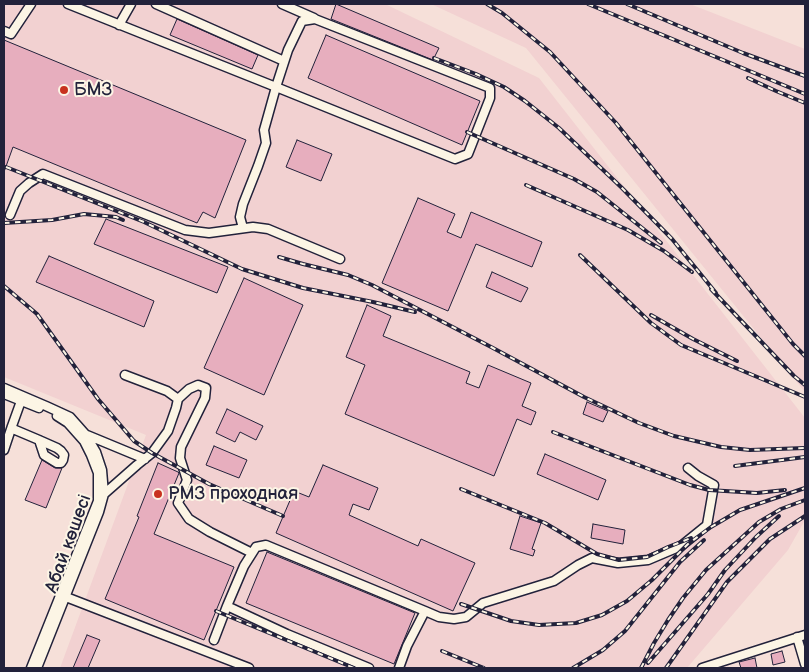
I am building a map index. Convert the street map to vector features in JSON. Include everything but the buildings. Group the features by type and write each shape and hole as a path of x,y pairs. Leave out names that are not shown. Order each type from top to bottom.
{"street":[{"path":"4,32 11,34 31,4"},
{"path":"68,4 455,159 468,154 490,98 490,88 282,4"},
{"path":"119,25 130,4"},
{"path":"156,4 284,61"},
{"path":"243,228 240,217 243,204 266,143 264,130 284,61 302,22 316,19"},
{"path":"10,215 20,191 43,174 184,230 208,233 253,227 268,229 340,258"},
{"path":"125,375 167,391 178,399"},
{"path":"104,494 152,453 168,431 178,399 198,385 206,388 205,398 181,447 180,458 187,480 178,503 189,519 252,554"},
{"name":"Абай көшесі","path":"4,388 70,417 86,435 96,452 102,470 104,494 99,512 37,668"},
{"name":"Абай көшесі","path":"4,394 55,415 68,423 84,442 98,473 98,501 31,668"},
{"path":"4,450 21,402"},
{"path":"12,426 13,429 39,440"},
{"path":"86,435 145,459"},
{"path":"214,640 244,566 256,547 266,545 439,617 454,619 466,617 483,603 554,581 592,558 618,563 648,560 681,546 707,525 714,484 698,476 688,468"},
{"path":"66,597 249,668"},
{"path":"227,606 287,634 369,668"},
{"path":"399,668 407,646 425,611"},
{"path":"702,668 801,636 805,664"}],"shaded area":[{"path":"4,4 385,4 539,78 805,418 805,520 788,550 687,668 60,668 146,435 4,377"},
{"path":"431,4 690,4 805,49 805,392 526,48"}],"railway":[{"path":"487,4 502,13 550,52 616,123 793,344 805,356"},
{"path":"588,4 805,94"},
{"path":"627,4 743,53 805,76"},
{"path":"434,58 504,87 559,128 672,239 716,293"},
{"path":"748,78 805,103"},
{"path":"467,132 574,179 597,192 661,243"},
{"path":"6,167 144,222 242,269 303,288 415,312"},
{"path":"526,185 628,230 664,251 692,272"},
{"path":"4,223 52,220 84,214 116,217 123,220"},
{"path":"580,255 651,323 681,345 805,397"},
{"path":"279,257 348,275 372,285 584,397 639,423 674,436 721,447 750,450 805,448"},
{"path":"4,286 37,314 98,399 134,441 209,484 283,516"},
{"path":"711,289 794,376 805,385"},
{"path":"651,315 737,361"},
{"path":"553,432 690,485 709,490 757,493 785,490"},
{"path":"735,466 805,457"},
{"path":"461,604 511,621 539,625 576,623 602,615 627,601 652,580 688,544 711,527 740,510 805,488"},
{"path":"461,489 545,523 597,554 619,560 647,557 691,538"},
{"path":"641,668 668,620 706,570 759,522 781,509 805,500"},
{"path":"648,663 708,594 725,570 779,516"},
{"path":"666,668 727,582 770,539 805,516"},
{"path":"573,668 603,650 625,631 680,562 704,540"},
{"path":"216,611 354,668"},
{"path":"442,651 484,668"}],"place":[{"name":"БМЗ","path":"64,90"},
{"name":"РМЗ проходная","path":"158,494"}]}
